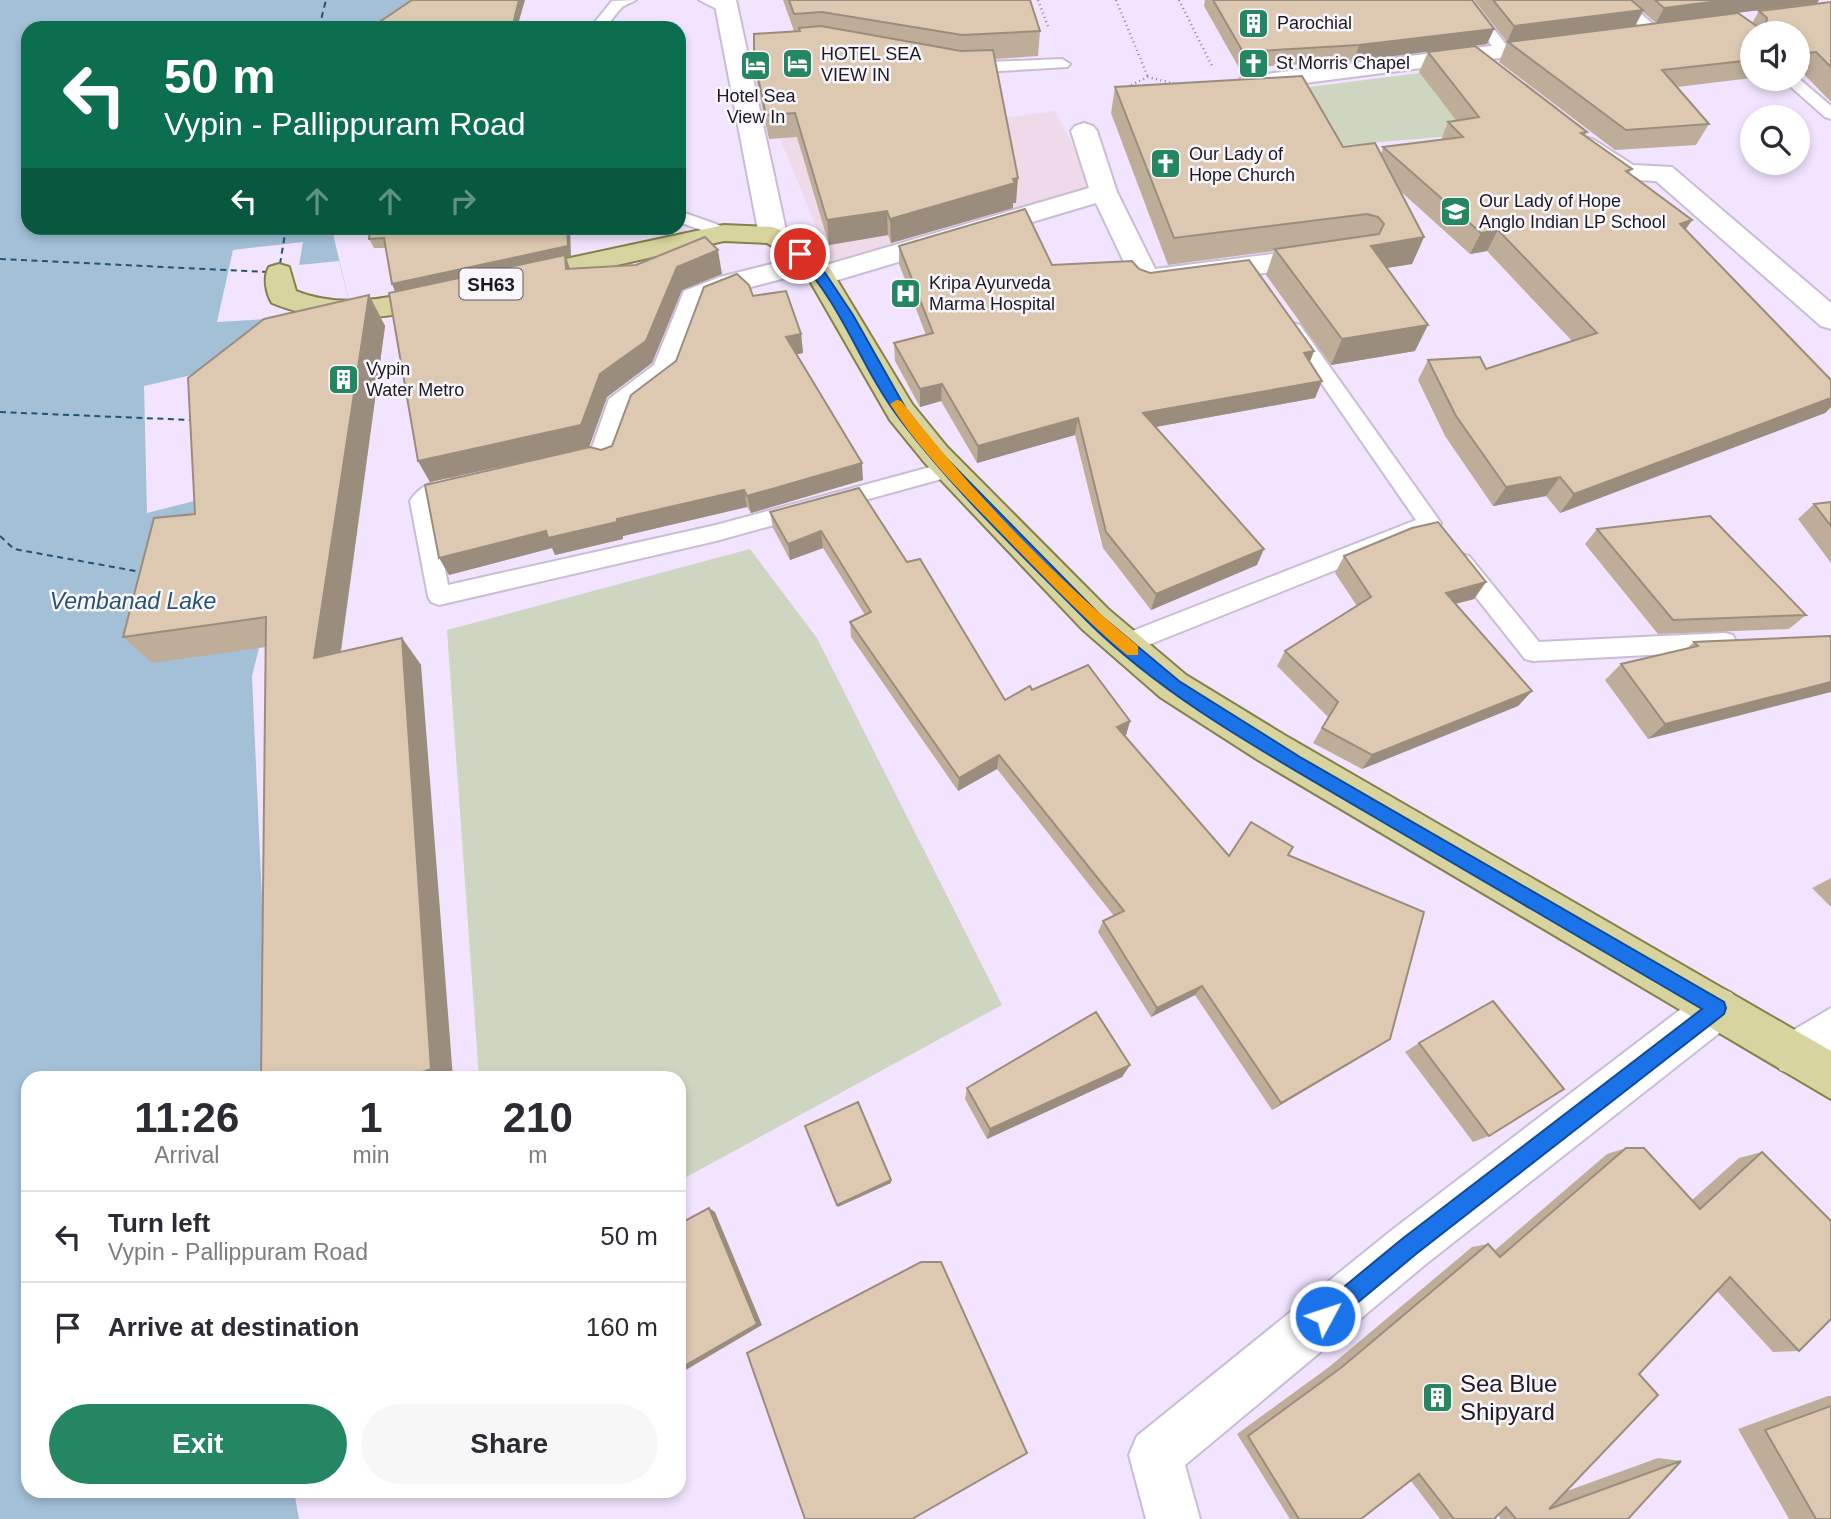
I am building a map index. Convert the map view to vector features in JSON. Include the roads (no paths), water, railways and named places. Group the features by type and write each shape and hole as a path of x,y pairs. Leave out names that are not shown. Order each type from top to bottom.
{"main road":[{"name":"SH63","path":"279,273 282,296 302,306 332,311 372,309 724,233 773,235"},
{"path":"773,235 816,269 847,315 901,412 950,470 1088,612 1173,686 1272,748 1717,1008 1819,1053"}],"street":[{"path":"719,3 743,50 773,235"},
{"path":"1627,36 1678,29"},
{"path":"1213,93 1572,43"},
{"path":"1472,56 1500,79"},
{"path":"1563,127 1627,173 1663,173 1831,319"},
{"path":"1084,131 1104,192 1146,279 1345,254"},
{"path":"593,456 620,407 667,371 694,298 730,283 816,269 1104,192"},
{"path":"1173,1519 1156,1455 1409,1247 1717,1008"}],"lane":[{"path":"603,21 617,4 629,0"},
{"path":"1464,0 1504,51"},
{"path":"1616,0 1654,32"},
{"path":"948,66 1062,64"},
{"path":"1804,91 1831,114"},
{"path":"686,219 724,233"},
{"path":"1248,267 1264,289"},
{"path":"1280,311 1430,523 1533,652 1743,641"},
{"path":"479,481 428,492 421,501 439,596 716,533 950,470"},
{"path":"1125,644 1430,523"}],"water":[{"name":"Vembanad Lake","path":"0,0 477,0 446,21 21,21 21,235 334,235 352,314 298,493 252,676 270,1071 21,1071 21,1498 295,1498 299,1519 0,1519"}],"place":[{"name":"Parochial","path":"1254,23"},
{"name":"St Morris Chapel","path":"1253,63"},
{"name":"HOTEL SEA VIEW IN","path":"798,64"},
{"name":"Hotel Sea View In","path":"756,65"},
{"name":"Our Lady of Hope Church","path":"1166,164"},
{"name":"Our Lady of Hope Anglo Indian LP School","path":"1456,211"},
{"name":"Kripa Ayurveda Marma Hospital","path":"906,293"},
{"name":"Vypin Water Metro","path":"343,379"},
{"name":"Sea Blue Shipyard","path":"1437,1397"}]}
